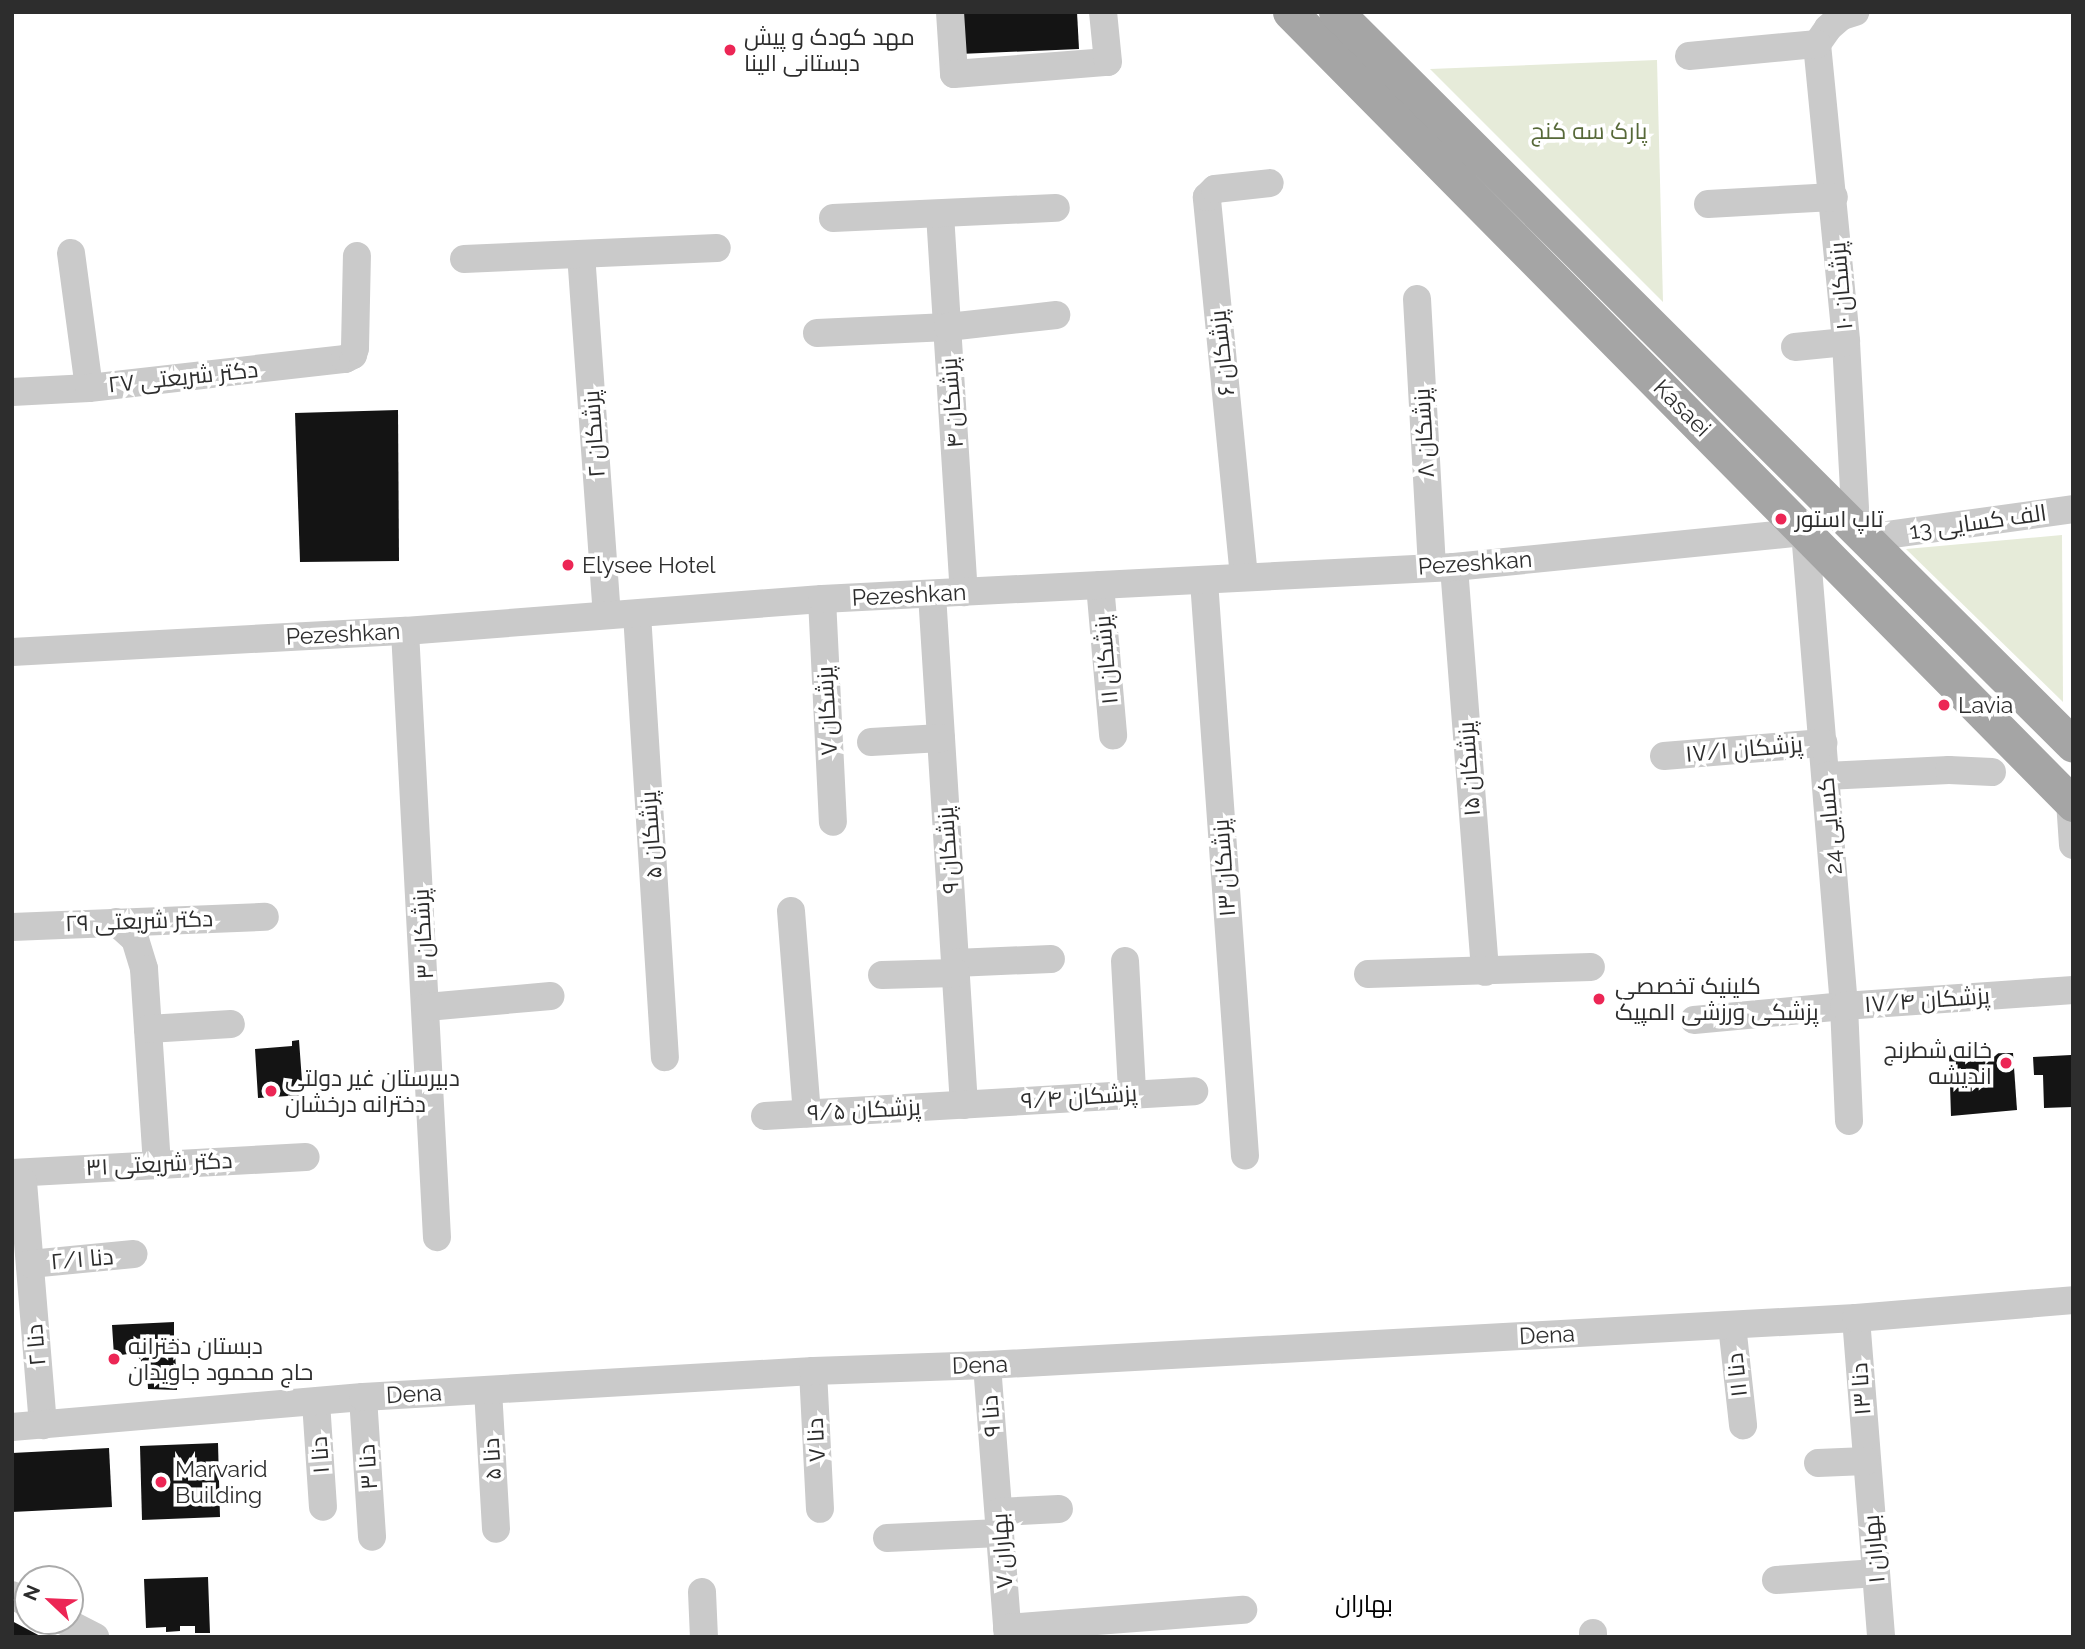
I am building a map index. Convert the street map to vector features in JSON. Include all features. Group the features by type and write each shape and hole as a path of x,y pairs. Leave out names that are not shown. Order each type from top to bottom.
{"main road":[{"name":"Kasaei","path":"1290,12 1357,56 1860,533 2073,745"},
{"name":"Kasaei","path":"1336,12 1357,56 1805,532 2071,803"}],"street":[{"path":"950,12 954,74 1108,62 1103,12"},
{"path":"1689,56 1816,44 1842,16 1855,12"},
{"name":"۱۰ پزشکان","path":"1816,44 1834,197 1860,533"},
{"name":"۶ پزشکان","path":"1244,578 1207,197 1214,189 1270,183"},
{"path":"1708,204 1834,197"},
{"path":"832,218 1056,208"},
{"name":"۴ پزشکان","path":"940,214 964,592"},
{"path":"464,259 718,248"},
{"path":"71,253 89,388"},
{"name":"۲ پزشکان","path":"581,254 607,615"},
{"name":"۲۷ دکتر شریعتی","path":"12,392 89,388 345,359 353,355 358,256"},
{"name":"۸ پزشکان","path":"1417,299 1443,567"},
{"path":"817,333 948,327 1056,315"},
{"path":"1796,347 1846,342"},
{"name":"13 الف کسایی","path":"1860,533 2073,509 2073,527"},
{"name":"Pezeshkan","path":"12,652 405,631 822,599 1443,567 1805,532"},
{"name":"کسایی 24","path":"1805,532 1844,1006 1849,1121"},
{"name":"۱۵ پزشکان","path":"1443,567 1485,972"},
{"name":"۱۳ پزشکان","path":"1204,581 1245,1156"},
{"name":"۱۱ پزشکان","path":"1100,585 1112,734"},
{"name":"۹ پزشکان","path":"932,594 964,1105"},
{"name":"۷ پزشکان","path":"822,599 832,822"},
{"name":"۵ پزشکان","path":"637,614 664,1057"},
{"name":"۳ پزشکان","path":"405,631 427,1007 437,1237"},
{"path":"871,741 941,738"},
{"name":"۱۷/۱ پزشکان","path":"1664,756 1823,743"},
{"path":"1826,776 1950,770 1992,772"},
{"path":"2071,803 2073,845"},
{"path":"790,911 807,1113"},
{"name":"۲۹ دکتر شریعتی","path":"12,927 265,917"},
{"path":"116,922 135,939 144,969 157,1164"},
{"path":"882,975 1051,959"},
{"path":"1125,961 1132,1092"},
{"path":"1368,974 1591,967"},
{"name":"۱۷/۴ پزشکان","path":"1694,1020 1844,1006 2073,990"},
{"path":"427,1007 551,996"},
{"path":"148,1028 231,1024"},
{"name":"۹/۴ پزشکان","path":"964,1105 1132,1092 1194,1091"},
{"name":"۹/۵ پزشکان","path":"765,1116 964,1105"},
{"name":"۳۱ دکتر شریعتی","path":"17,1177 157,1164 306,1157"},
{"name":"۲ دنا","path":"17,1177 30,1264 43,1425"},
{"name":"۲/۱ دنا","path":"30,1264 134,1254"},
{"name":"Dena","path":"12,1427 363,1397 813,1371 987,1365 1856,1318 2073,1300"},
{"name":"۱۳ دنا","path":"1856,1318 1866,1461"},
{"name":"۱۱ دنا","path":"1732,1325 1743,1425"},
{"name":"۹ دنا","path":"987,1365 994,1466"},
{"name":"۷ دنا","path":"813,1371 820,1509"},
{"name":"۵ دنا","path":"488,1390 496,1529"},
{"name":"۳ دنا","path":"363,1397 372,1537"},
{"name":"۱ دنا","path":"316,1402 323,1507"},
{"path":"1818,1463 1866,1461"},
{"name":"بهاران ۱","path":"1866,1461 1881,1637"},
{"name":"۷ بهاران","path":"994,1466 1007,1632"},
{"path":"887,1538 1000,1523 1059,1510"},
{"path":"1776,1580 1876,1573"},
{"path":"702,1592 704,1637"},
{"path":"1007,1632 1243,1610"}],"green space":[{"name":"پارک سه کنج","path":"1657,60 1663,302 1430,69"},
{"path":"2062,535 2063,702 1906,549"}],"building":[{"path":"958,12 1077,12 1079,49 959,54"},
{"path":"398,410 399,561 300,562 295,413"},
{"path":"299,1040 303,1095 258,1098 255,1049 292,1046 292,1041"},
{"path":"2013,1053 2017,1110 1951,1116 1949,1054"},
{"path":"2071,1055 2073,1107 2044,1108 2043,1075 2034,1075 2033,1057"},
{"path":"174,1322 174,1338 179,1339 179,1350 175,1350 177,1390 148,1389 147,1368 135,1353 114,1356 112,1325"},
{"path":"218,1443 220,1517 142,1520 140,1446"},
{"path":"109,1448 112,1507 12,1512 12,1453"},
{"path":"208,1577 210,1633 195,1633 195,1626 180,1626 180,1631 166,1632 166,1627 146,1628 144,1579"},
{"path":"12,1621 14,1635 42,1637 12,1637"}],"place":[{"name":"مهد کودک و پیش دبستانی الینا","path":"730,50"},
{"name":"تاپ استور","path":"1781,519"},
{"name":"Elysee Hotel","path":"568,565"},
{"name":"Lavia","path":"1944,705"},
{"name":"کلینیک تخصصی پزشکی ورزشی المپیک","path":"1599,999"},
{"name":"خانه شطرنج اندیشه","path":"2006,1063"},
{"name":"دبیرستان غیر دولتی دخترانه درخشان","path":"271,1091"},
{"name":"دبستان دخترانه حاج محمود جاویدان","path":"114,1359"},
{"name":"Marvarid Building","path":"161,1482"}],"district":[{"name":"بهاران","path":"1364,1604"}]}
